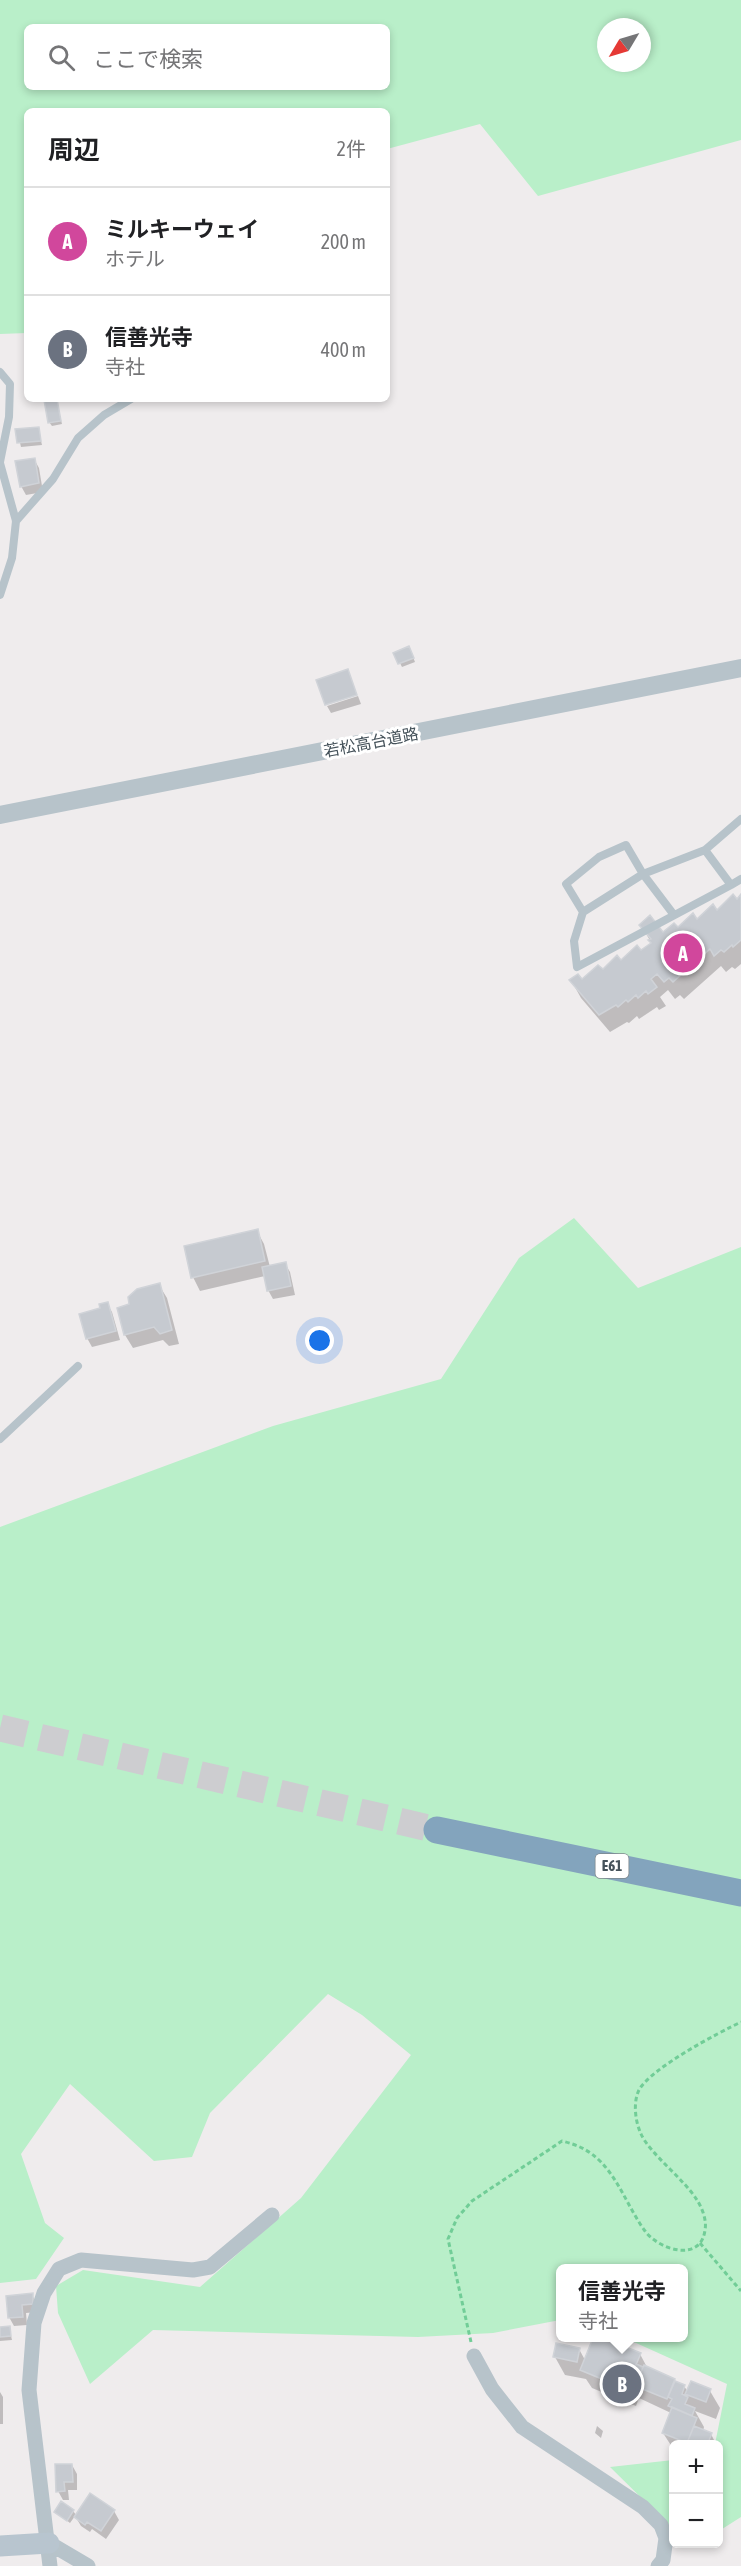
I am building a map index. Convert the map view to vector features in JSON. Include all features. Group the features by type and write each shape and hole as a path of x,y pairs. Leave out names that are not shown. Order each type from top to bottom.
{"highway":[{"name":"E61","path":"437,1830 741,1893"}],"main road":[{"path":"0,2546 49,2543"}],"street":[{"name":"若松高台道路","path":"0,815 741,668"},
{"path":"50,2566 29,2390 34,2323 44,2293 59,2269 81,2260 164,2269 193,2270 210,2266 272,2214"},
{"path":"474,2356 492,2389 522,2427 643,2507 661,2525 666,2538 663,2560 658,2566"},
{"path":"49,2543 88,2566"}],"lane":[{"path":"0,372 10,384 9,417 0,463 16,521 12,558 0,595"},
{"path":"16,521 53,479 78,438 104,415 126,402"},
{"path":"741,819 705,850 643,874 583,912 574,941 577,968 741,879"},
{"path":"583,912 566,884 599,858 626,845 643,874 674,915"},
{"path":"705,850 731,885"},
{"path":"0,1439 78,1366"}],"path":[{"path":"474,2356 448,2239 457,2218 472,2201 562,2140 582,2146 600,2160 652,2240 664,2248 674,2250 687,2249 700,2243 705,2232 705,2219 697,2199 641,2135 635,2113 639,2090 654,2072 741,2022"},
{"path":"700,2243 741,2291"}],"green space":[{"path":"0,0 741,0 741,140 538,196 480,124 390,148 390,108 24,108 24,333 0,334"},
{"path":"574,1218 638,1288 741,1247 741,2517 723,2528 723,2440 716,2440 727,2384 634,2342 688,2342 688,2264 556,2264 556,2321 493,2333 418,2337 153,2330 90,2384 58,2313 56,2286 83,2270 200,2287 301,2198 411,2055 362,2015 328,1994 210,2113 192,2157 154,2161 70,2084 21,2154 45,2223 64,2238 36,2279 0,2283 0,1527 273,1426 441,1379 519,1258"},
{"path":"669,2460 669,2525 610,2467"}],"building":[{"path":"44,402 58,402 61,421 48,423"},
{"path":"39,427 41,441 17,443 15,429"},
{"path":"35,458 39,483 20,487 15,461"},
{"path":"409,646 414,658 398,664 393,653"},
{"path":"348,669 357,695 325,705 316,680"},
{"path":"733,894 737,899 741,894 741,940 733,947 732,945 724,952 721,950 714,956 710,949 673,982 669,978 664,982 657,974 651,979 657,987 648,994 646,991 638,998 636,995 628,1002 626,1000 618,1007 616,1005 599,1015 569,980 578,974 582,979 598,965 603,969 617,955 621,960 637,945 641,950 651,943 648,940 651,939 639,925 650,915 663,932 674,923 678,927 693,913 697,919 713,904 717,910"},
{"path":"258,1229 265,1261 191,1278 184,1246"},
{"path":"286,1262 291,1286 267,1291 262,1267"},
{"path":"160,1283 172,1330 160,1334 154,1327 124,1335 117,1308 129,1304 128,1297 137,1289"},
{"path":"108,1302 116,1331 86,1339 79,1314 100,1308 99,1304"},
{"path":"33,2293 33,2304 22,2305 23,2317 8,2318 6,2296"},
{"path":"10,2326 11,2336 0,2337 0,2327"},
{"path":"591,2342 613,2342 641,2353 626,2389 580,2370"},
{"path":"556,2343 580,2348 577,2362 553,2357"},
{"path":"636,2364 643,2367 636,2385 629,2382"},
{"path":"644,2365 675,2379 667,2399 635,2386"},
{"path":"675,2381 685,2385 682,2394 688,2397 685,2404 695,2408 692,2416 668,2406 672,2399 668,2397"},
{"path":"691,2381 711,2389 706,2402 685,2394"},
{"path":"672,2407 697,2418 688,2440 680,2440 662,2433"},
{"path":"694,2426 712,2433 709,2440 688,2440"},
{"path":"55,2464 72,2464 73,2482 64,2482 65,2491 56,2492"},
{"path":"90,2493 115,2510 101,2531 87,2522 85,2525 74,2517"},
{"path":"61,2501 74,2510 67,2521 54,2512"}],"tunnel":[{"path":"0,1728 437,1830"}],"place":[{"name":"ミルキーウェイ","path":"683,953"},
{"name":"信善光寺","path":"622,2384"}]}
